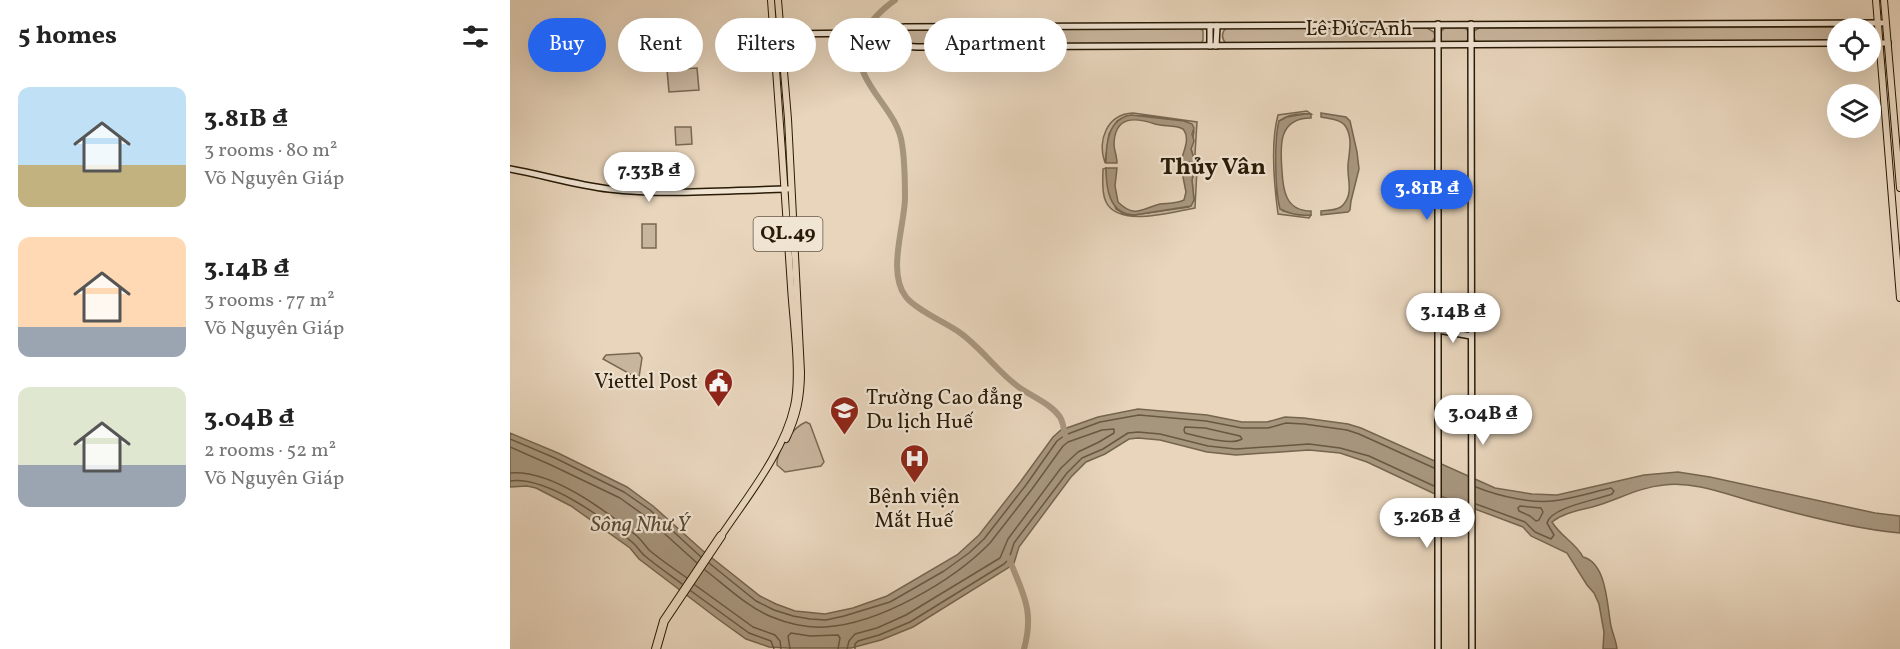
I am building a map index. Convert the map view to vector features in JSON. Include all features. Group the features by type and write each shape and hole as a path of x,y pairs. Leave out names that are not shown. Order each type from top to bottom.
{"highway":[{"name":"QL.49","path":"656,649 661,627 671,609 721,536"}],"main road":[{"name":"QL.49","path":"771,0 789,189"},
{"name":"QL.49","path":"778,0 780,18"},
{"path":"1876,0 1877,18"},
{"path":"1884,0 1900,188"},
{"path":"1881,67 1900,298"},
{"name":"QL.49","path":"721,536 773,462 795,421 801,390 784,72"},
{"path":"1888,150 1898,150"}],"street":[{"name":"Lê Đức Anh","path":"912,27 1827,23"},
{"name":"Lê Đức Anh","path":"1881,23 1886,23"},
{"path":"1438,24 1438,649"},
{"path":"1471,24 1472,649"},
{"path":"1213,26 1213,46"},
{"path":"1881,43 1888,43"},
{"name":"Lê Đức Anh","path":"912,46 1827,44"},
{"path":"510,169 616,190 664,192 789,189"},
{"path":"1438,327 1471,332"}],"shaded area":[{"path":"1827,27 1827,43 1477,43 1473,37 1474,31 1479,28"},
{"path":"1200,28 1203,31 1203,40 1201,44 1067,44 1067,29"},
{"path":"1226,28 1427,28 1434,32 1435,37 1432,42 1226,44 1223,32"},
{"path":"1445,28 1465,28 1469,32 1468,40 1464,43 1442,42 1439,33"},
{"path":"912,29 924,29 924,44 912,44"},
{"path":"667,72 697,72 699,90 669,92"},
{"path":"1307,111 1311,114 1294,114 1279,121 1277,194 1283,211 1311,215 1309,218 1278,214 1274,164 1274,138 1278,115"},
{"path":"1133,113 1197,122 1195,154 1197,161 1195,162 1191,149 1194,131 1187,122 1126,116 1117,121 1109,134 1105,163 1102,146 1106,130 1117,118"},
{"path":"675,127 691,127 692,144 676,145"},
{"path":"1195,167 1197,169 1195,208 1160,215 1134,216 1122,214 1113,210 1104,198 1103,169 1106,168 1107,181 1116,209 1124,214 1134,215 1189,207 1194,200 1192,180"},
{"path":"642,224 656,224 656,248 642,248"},
{"path":"639,353 642,358 637,378 603,359 606,355"},
{"path":"806,422 810,424 824,462 821,466 785,472 777,465 779,453 791,434"}],"water":[{"path":"1321,113 1346,117 1350,121 1359,169 1348,212 1321,215 1321,211 1333,210 1343,205 1348,196 1350,146 1344,124 1321,117"},
{"path":"1311,114 1311,118 1300,119 1287,128 1283,135 1281,152 1283,186 1287,198 1296,208 1311,211 1311,215 1299,215 1280,209 1277,190 1276,141 1279,121"},
{"path":"1131,115 1184,121 1192,124 1194,141 1191,149 1195,162 1181,162 1186,141 1183,129 1133,120 1122,124 1115,135 1117,163 1106,163 1108,140 1113,127 1123,117"},
{"path":"1181,167 1195,167 1192,180 1194,200 1191,206 1134,215 1126,214 1114,205 1108,191 1106,168 1117,168 1115,186 1118,202 1129,210 1139,211 1160,204 1184,200 1186,192"},
{"name":"Sông Như Ý","path":"1138,409 1207,415 1242,422 1267,422 1285,417 1348,424 1495,488 1532,494 1557,495 1644,475 1678,472 1710,477 1875,513 1900,516 1900,533 1830,522 1713,490 1676,484 1647,488 1563,515 1552,522 1583,557 1597,568 1604,586 1617,649 1603,649 1604,632 1599,604 1594,593 1567,553 1531,536 1523,527 1435,494 1367,462 1340,453 1309,450 1236,455 1207,452 1160,440 1138,438 1129,439 1105,454 1086,462 1071,477 1019,547 1014,563 913,627 881,640 851,648 788,648 769,647 746,639 639,559 630,548 571,506 536,488 510,487 510,433 558,453 627,487 760,596 795,611 825,614 853,608 887,596 957,555 979,535 1053,437 1061,430 1098,417"}],"waterway":[{"name":"Sông Như Ý","path":"895,0 879,13 866,30 861,42 860,57 862,70 892,118 902,144 905,199 897,263 900,287 910,302 959,332 1012,382 1052,408 1061,419 1065,435"},
{"path":"1009,558 1028,612 1024,649"}],"place":[{"name":"Viettel Post","path":"719,408"},
{"name":"Trường Cao đẳng Du lịch Huế","path":"845,436"},
{"name":"Bệnh viện Mắt Huế","path":"914,484"}],"district":[{"name":"Thủy Vân","path":"1213,168"}]}
